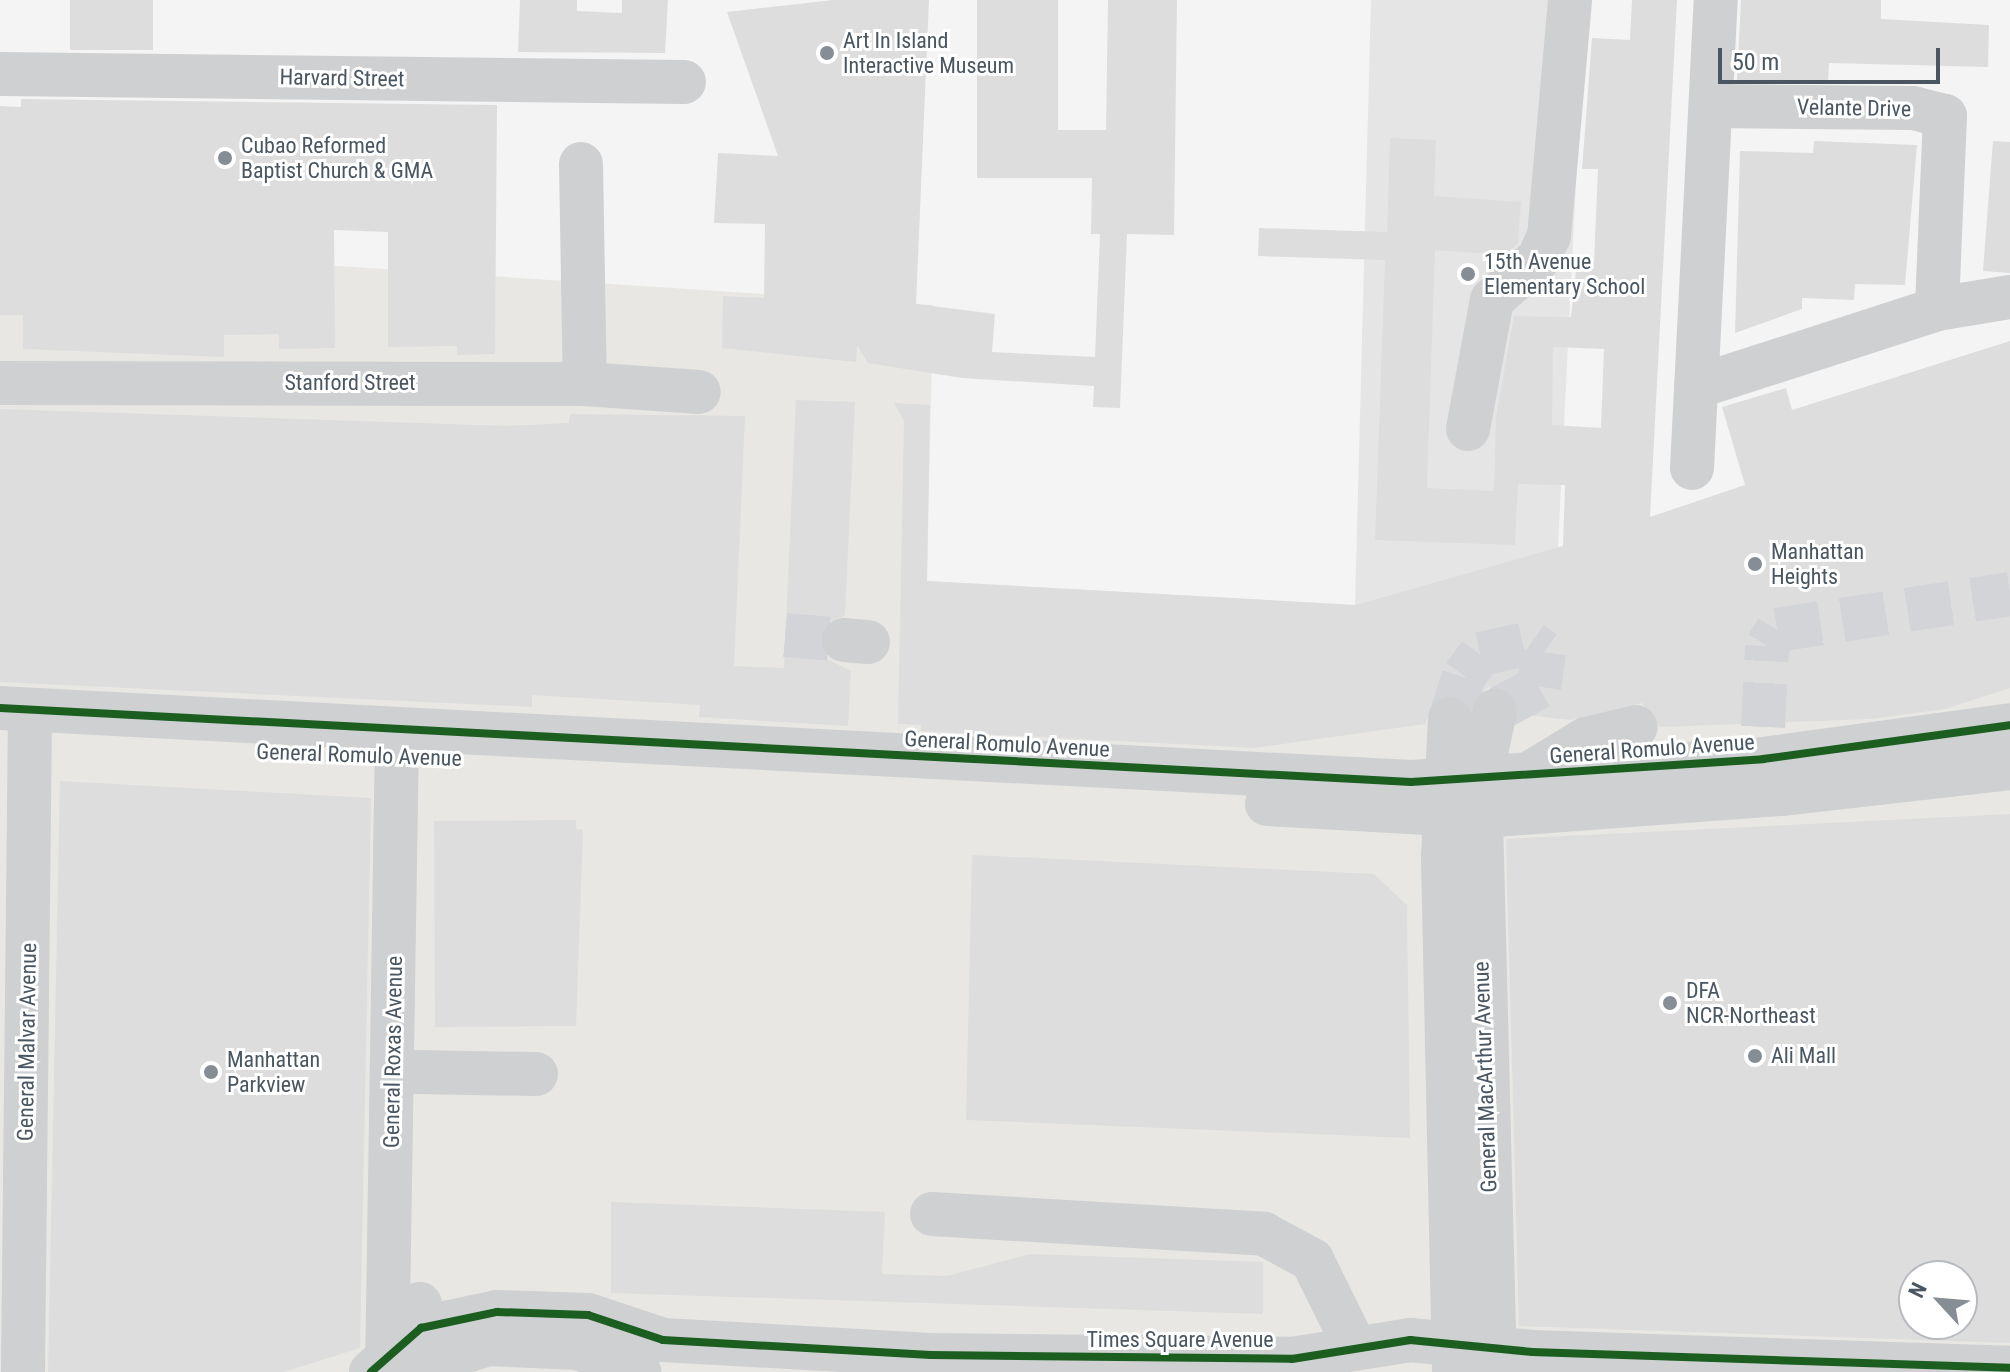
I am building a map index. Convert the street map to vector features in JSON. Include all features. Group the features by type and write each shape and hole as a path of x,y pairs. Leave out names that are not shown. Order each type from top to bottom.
{"street":[{"path":"1468,429 1492,300 1539,258 1549,236 1570,0"},
{"path":"1692,468 1716,0"},
{"name":"Harvard Street","path":"0,74 684,82"},
{"name":"Velante Drive","path":"1712,106 1913,108 1945,116 1937,309"},
{"path":"581,164 585,384"},
{"path":"1696,387 1937,309 2010,297"},
{"name":"Stanford Street","path":"0,383 585,384 699,392"},
{"path":"1462,799 1495,711"},
{"path":"1450,719 1462,799"},
{"name":"General Romulo Avenue","path":"15,724 409,746 605,753 964,758 1462,799 1769,760 2010,725"},
{"name":"General Malvar Avenue","path":"15,724 23,1372"},
{"path":"1525,776 1586,739 1636,727"},
{"name":"General Roxas Avenue","path":"402,1361 416,1072 409,746"},
{"name":"General Roxas Avenue","path":"402,1361 409,746"},
{"name":"General Romulo Avenue","path":"1462,799 1525,776 1769,760 2010,768"},
{"name":"General MacArthur Avenue","path":"1462,799 1444,891 1447,1095 1474,1358"},
{"name":"General MacArthur Avenue","path":"1462,799 1474,1358"},
{"path":"416,1072 536,1074"},
{"path":"932,1214 1264,1234 1312,1260 1354,1345"},
{"name":"Times Square Avenue","path":"402,1361 471,1313 588,1315 663,1340 946,1355 1292,1359 1354,1345 1474,1358 2010,1368"},
{"path":"402,1361 472,1345 563,1347 639,1372"}],"shaded area":[{"name":"15th Avenue Elementary School","path":"1371,0 1585,0 1558,548 1355,605"},
{"path":"0,244 933,305 927,581 1355,605 1558,548 2010,397 2010,1372 0,1372"}],"building":[{"path":"70,0 153,0 153,50 70,50"},
{"path":"520,0 577,0 577,11 622,13 622,0 668,0 665,53 518,52"},
{"path":"833,0 929,0 916,304 995,314 992,352 1095,357 1100,234 1091,234 1092,178 977,178 977,0 1058,0 1058,130 1106,130 1108,0 1177,0 1174,235 1127,234 1120,408 1093,407 1094,386 962,378 868,363 857,345 856,362 722,348 723,296 764,298 765,224 714,223 718,153 778,156 727,12"},
{"name":"Manhattan Heights","path":"1632,0 1677,0 1650,517 1745,485 1722,407 1786,388 1792,410 2010,341 2010,688 1945,709 1871,719 1660,727 1642,703 1570,720 1519,714 1511,692 1488,687 1471,706 1452,694 1438,697 1425,724 1254,748 921,731 921,725 898,724 904,421 894,403 930,405 927,581 1355,605 1563,546 1565,485 1518,484 1515,545 1375,540 1385,260 1258,256 1259,228 1387,232 1390,138 1436,140 1434,196 1521,202 1518,243 1505,255 1435,250 1427,488 1494,491 1496,417 1514,316 1571,317 1577,262 1594,262 1598,169 1582,169 1592,38 1630,40","holes":["1553,347 1604,349 1601,428 1552,425"]},
{"path":"1741,0 1881,0 1881,19 1989,25 1988,67 1829,63 1828,82 1737,81"},
{"path":"21,99 497,105 495,354 457,355 457,346 388,347 388,232 334,230 335,348 279,349 279,334 224,335 224,357 23,349 23,315 0,315 0,106 21,107"},
{"path":"1814,141 1917,145 1905,285 1855,284 1854,300 1802,298 1802,309 1735,333 1740,151 1813,153"},
{"path":"1993,141 2010,142 2010,273 1983,271"},
{"path":"796,400 855,402 845,615 824,625 819,639 829,660 851,671 848,726 699,717 700,705 532,695 532,707 0,682 0,409 508,426 569,423 570,414 745,416 734,666 784,668"},
{"name":"Manhattan Parkview","path":"60,781 371,798 360,1348 284,1372 48,1372"},
{"name":"Ali Mall","path":"2010,814 2010,1343 1923,1340 1978,1340 1978,1260 1898,1260 1898,1339 1519,1326 1506,839"},
{"path":"576,820 576,829 583,830 576,1026 435,1027 434,821"},
{"path":"972,855 1374,874 1407,905 1410,1138 966,1120"},
{"path":"611,1202 885,1212 882,1274 947,1276 1030,1254 1263,1262 1263,1314 611,1293"}],"tunnel":[{"path":"1763,727 1767,646 1777,630 2010,594"},
{"path":"785,635 844,640"},
{"path":"1450,719 1464,676 1480,654 1531,643 1544,652 1539,687 1495,711"}],"cycle path":[{"path":"0,708 1411,782 1763,759 2010,725"},
{"path":"371,1372 421,1328 497,1312 588,1315 663,1340 931,1355 1292,1359 1410,1340 1532,1352 2010,1368"}],"place":[{"name":"Art In Island Interactive Museum","path":"827,53"},
{"name":"Cubao Reformed Baptist Church & GMA","path":"225,158"},
{"name":"15th Avenue Elementary School","path":"1468,274"},
{"name":"Manhattan Heights","path":"1755,564"},
{"name":"DFA NCR-Northeast","path":"1670,1003"},
{"name":"Ali Mall","path":"1755,1056"},
{"name":"Manhattan Parkview","path":"211,1072"}]}
